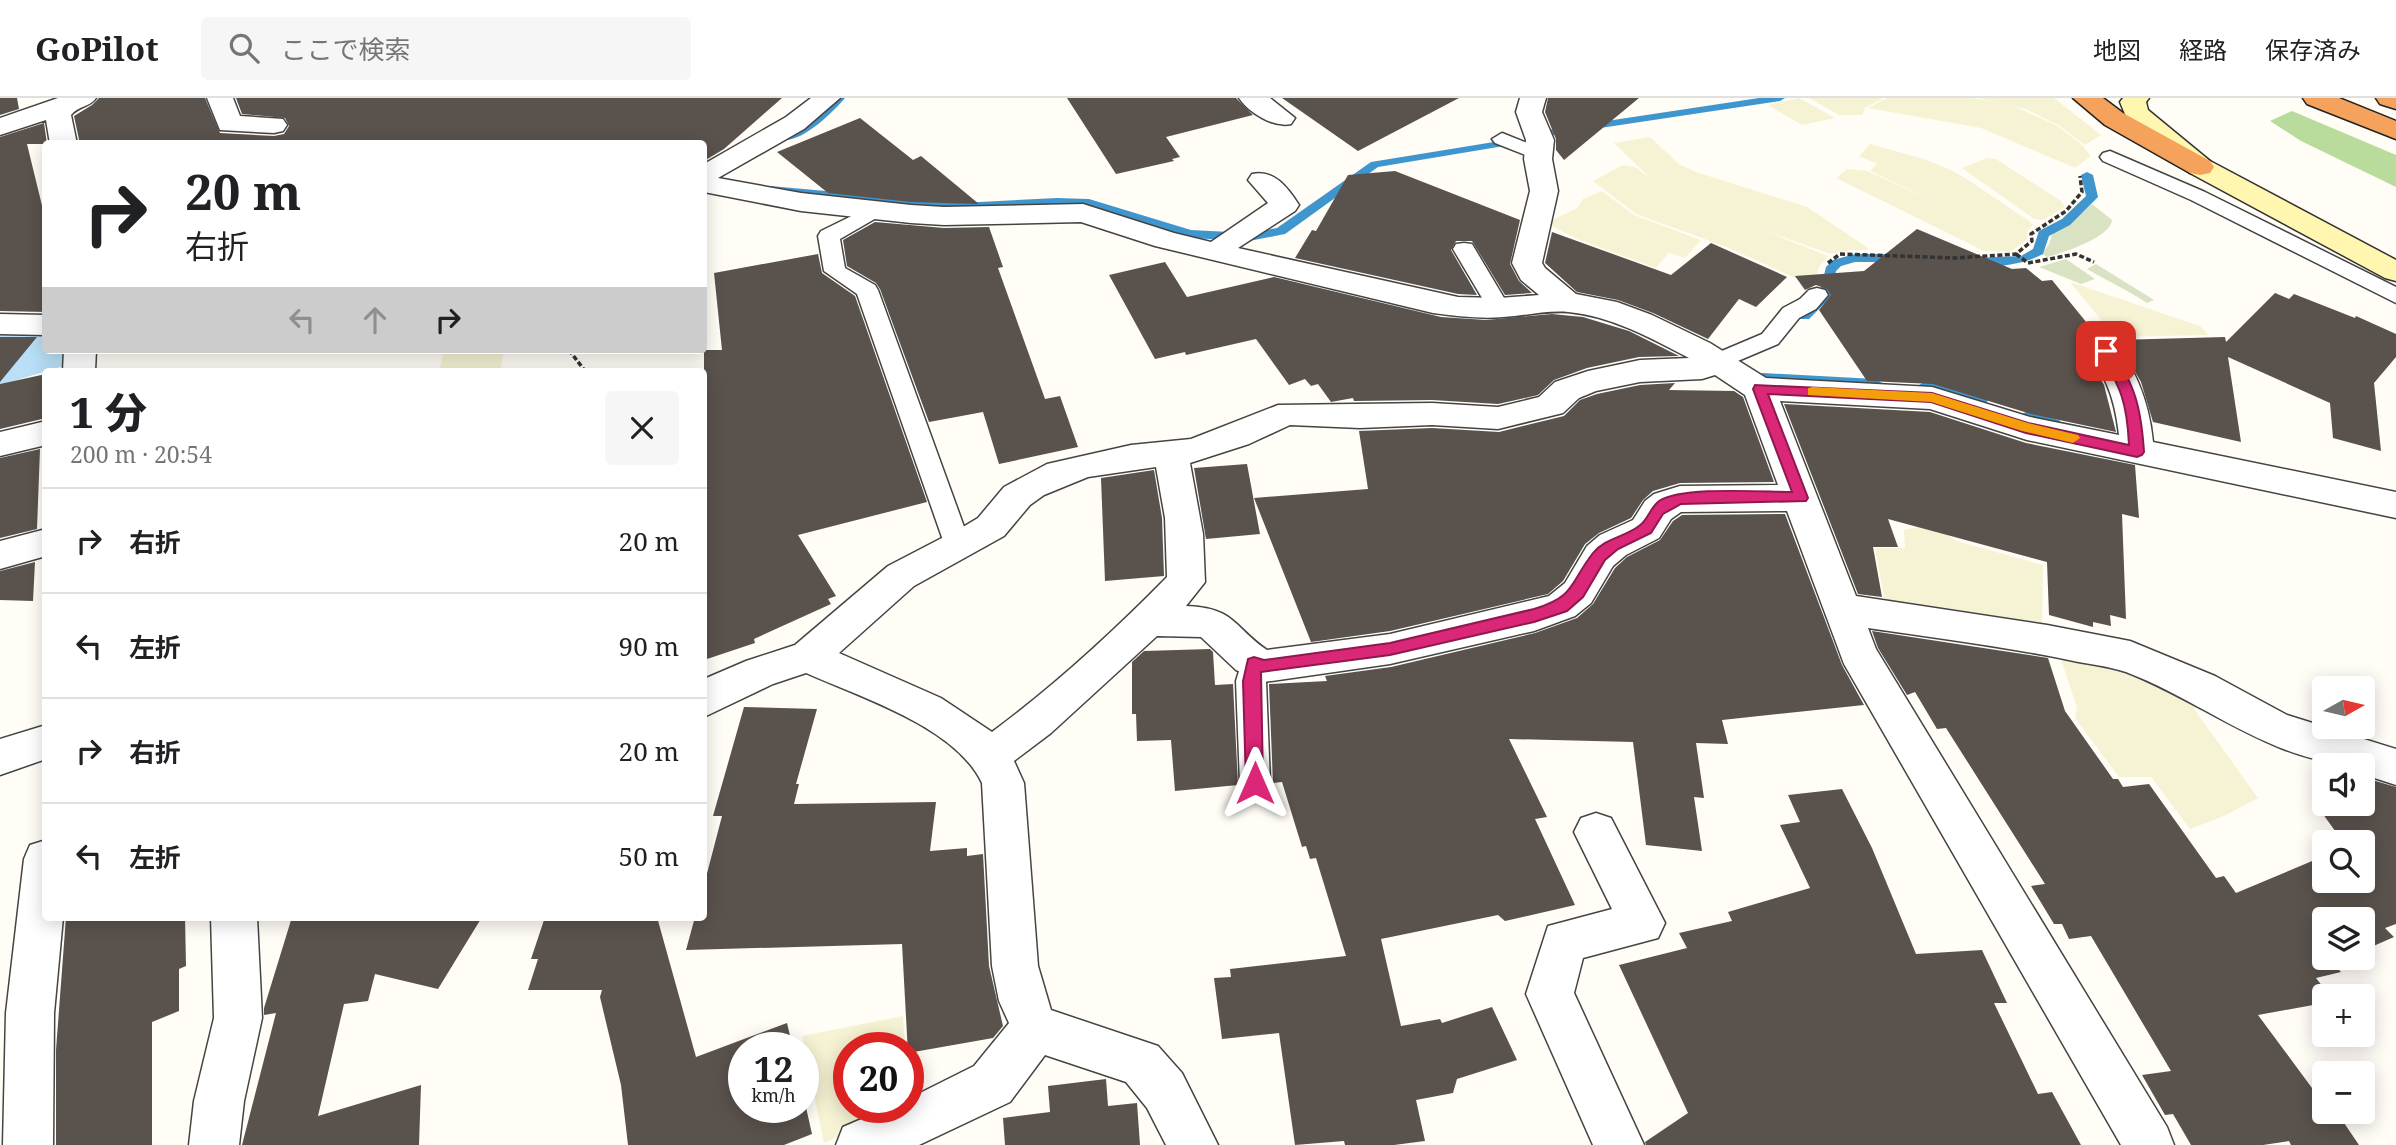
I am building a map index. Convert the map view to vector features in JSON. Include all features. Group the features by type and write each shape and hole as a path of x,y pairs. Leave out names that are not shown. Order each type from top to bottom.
{"highway":[{"path":"2086,98 2114,119 2200,167"},
{"path":"2316,98 2396,131"},
{"path":"2389,98 2396,101"}],"street":[{"path":"220,98 229,124 274,125"},
{"path":"707,173 795,123 827,98"},
{"path":"1252,98 1282,118"},
{"path":"1533,98 1529,111 1540,139 1538,154 1544,191 1527,263 1532,273 1566,302"},
{"path":"0,127 71,101"},
{"path":"63,140 58,115 71,101"},
{"path":"2396,242 2239,163 2182,126 2150,101 2133,102 2136,113 2200,167 2396,272"},
{"path":"1231,241 1285,205 1262,180"},
{"path":"707,185 801,202 944,216 1083,213 1231,241 1433,303 1458,307 1499,308 1566,302 1596,307 1641,322 1718,361 1759,389 1932,398 2026,428 2396,505"},
{"path":"0,324 42,325"},
{"path":"2096,352 2126,384 2134,415 2137,452"},
{"path":"707,699 717,691 760,673 808,657 901,576 990,527 1017,496 1059,473 1131,457 1194,452 1278,416 1432,414 1498,418 1526,414 1551,405 1567,390 1588,382 1640,371 1702,368 1718,361"},
{"path":"1759,389 1858,653 2149,1145"},
{"path":"0,444 42,434"},
{"path":"990,756 1037,721 1149,620 1186,582 1185,535 1180,495 1170,454"},
{"path":"1149,620 1205,623 1218,628 1254,663 1264,666 1390,649 1562,606 1578,593 1600,556 1613,545 1646,529 1658,510 1667,503 1699,498 1801,498"},
{"path":"0,555 42,543"},
{"path":"1842,609 2047,640 2130,657 2201,687 2274,728 2396,767"},
{"path":"808,657 932,713 957,727 990,756 1003,783 1015,966 1023,1001 1035,1028 1141,1063 1166,1090 1192,1145"},
{"path":"0,757 42,743"},
{"path":"1596,832 1642,923 1564,941 1550,994 1619,1145"},
{"path":"27,1145 30,1013 42,898"},
{"path":"214,1145 214,1118 236,1030 234,921"},
{"path":"861,1145 961,1101 992,1084 1035,1028"}],"lane":[{"path":"1502,139 1538,154"},
{"path":"2110,157 2198,196 2396,296"},
{"path":"878,209 829,236 835,271 867,290 958,546"},
{"path":"1464,249 1499,308"},
{"path":"1718,361 1770,339 1791,313 1808,304 1816,295"},
{"path":"1254,663 1251,681 1255,783"}],"path":[{"path":"1816,295 1824,269 1831,259 1840,254 1894,253 1955,258 2016,254 2032,241 2031,234 2066,211 2081,192 2079,171 2089,163 2110,157"},
{"path":"2016,254 2028,263 2076,254 2094,262"},
{"path":"572,354 583,368"}],"shaded area":[{"path":"1799,98 1835,118 1802,125 1768,105"},
{"path":"1809,98 1882,99 1865,108 1862,115 1839,115"},
{"path":"1887,98 1972,98 2011,105 2056,125 2082,145 2091,156 2075,168 1981,128 1868,108"},
{"path":"1978,98 2054,98 2101,135 2085,145 2058,125 2026,109"},
{"path":"1650,137 1679,164 1696,172 1807,207 1868,248 1867,250 1830,254 1763,230 1828,256 1819,267 1814,286 1724,246 1636,214 1593,181 1623,165 1635,167 1650,178 1614,143"},
{"path":"1870,144 1924,159 1970,181 2033,225 2028,230 2027,240 2010,252 1984,251 1836,178 1847,169 1867,171 1942,205 1870,171 1877,164 1859,156"},
{"path":"1987,158 1996,159 2061,201 2065,207 2043,220 2034,219 1962,168"},
{"path":"1602,191 1634,215 1701,240 1685,258 1669,253 1656,268 1577,239 1546,223 1577,208 1583,199"},
{"path":"2070,282 2200,326 2209,335 2115,337"},
{"path":"443,354 503,354 501,368 440,368"},
{"path":"1929,525 1957,541 2043,565 2042,631 1886,607 1875,548 1905,548 1904,530"},
{"path":"2059,653 2116,664 2205,698 2194,709 2258,798 2224,816 2190,829 2151,777 2119,777 2075,718 2077,708"},
{"path":"903,1016 904,1032 833,1032 833,1123 871,1123 824,1143 819,1119 819,1033"}],"green space":[{"path":"2292,111 2396,155 2396,187 2301,141 2270,121"},
{"path":"2092,204 2112,220 2104,232 2064,252 2047,257 2042,254 2053,232 2066,227"},
{"path":"2066,259 2095,279 2081,284 2039,267"},
{"path":"2096,264 2154,300 2147,303 2087,269"}],"building":[{"path":"0,98 17,98 19,109 0,115"},
{"path":"99,98 205,98 220,133 274,136 284,134 289,126 285,118 242,114 236,98 782,98 724,149 707,159 707,140 79,140 74,116"},
{"path":"1067,98 1236,98 1253,115 1166,137 1180,157 1172,159 1174,161 1116,174"},
{"path":"1282,98 1459,98 1358,151"},
{"path":"1548,98 1639,98 1564,160 1556,150 1556,139 1545,112"},
{"path":"860,118 913,160 921,156 979,204 911,202 828,193 777,152"},
{"path":"44,123 46,140 42,140 42,144 27,144 42,206 42,312 0,311 0,137"},
{"path":"1395,171 1520,220 1510,264 1519,281 1532,293 1505,295 1472,241 1456,241 1451,250 1477,295 1458,294 1295,258 1312,230 1316,231 1348,175"},
{"path":"875,222 944,228 989,227 1003,267 998,268 1045,399 1060,396 1078,447 999,464 983,412 929,422 880,289 876,283 847,266 843,240"},
{"path":"1917,229 2012,269 2026,268 2042,281 2052,280 2091,328 2083,330 2077,339 2104,385 2116,432 2031,414 1933,384 1867,381 1819,310 1831,295 1827,289 1816,285 1805,290 1795,276 1864,271"},
{"path":"1552,232 1671,275 1711,243 1787,277 1756,307 1739,299 1708,339 1618,300 1577,292 1545,263"},
{"path":"818,254 822,273 855,296 927,502 798,535 836,596 828,599 831,604 754,639 755,643 707,659 707,368 704,368 704,354 707,354 707,350 722,350 714,273"},
{"path":"1165,262 1187,297 1274,277 1441,317 1486,320 1552,314 1583,317 1629,331 1679,356 1639,357 1587,368 1554,380 1538,395 1498,404 1432,400 1354,401 1353,398 1331,402 1318,384 1311,386 1305,379 1289,385 1256,339 1155,359 1109,275"},
{"path":"2275,293 2289,299 2294,294 2355,318 2356,316 2396,334 2396,357 2374,383 2381,451 2333,438 2330,403 2228,357 2241,442 2153,422 2141,382 2117,340 2225,337 2226,342"},
{"path":"0,337 37,337 0,382"},
{"path":"42,375 42,419 0,429 0,384"},
{"path":"1675,383 1669,390 1734,391 1743,397 1774,482 1680,483 1653,491 1631,518 1599,533 1585,544 1563,581 1548,594 1390,631 1311,642 1254,498 1368,489 1359,431 1432,428 1499,432 1564,416 1580,400 1597,394 1640,385"},
{"path":"1784,404 1930,412 2026,443 2135,465 2139,518 2122,514 2126,619 2110,615 2111,626 2093,622 2093,627 2049,615 2047,562 1888,519 1898,547 1873,547 1882,597 1858,594"},
{"path":"40,449 37,529 0,538 0,458"},
{"path":"1247,464 1260,534 1206,539 1194,468"},
{"path":"1154,470 1162,518 1164,576 1105,581 1101,478"},
{"path":"1785,514 1842,665 1864,705 1722,720 1728,744 1696,743 1704,798 1694,797 1702,851 1646,845 1633,742 1509,739 1547,817 1535,819 1575,905 1505,921 1498,915 1381,939 1401,1026 1440,1019 1442,1023 1492,1007 1517,1060 1457,1079 1453,1093 1416,1100 1425,1141 1394,1145 1345,1145 1344,1141 1295,1145 1279,1033 1222,1039 1214,978 1231,977 1230,969 1346,956 1316,858 1310,859 1306,846 1302,847 1282,782 1273,783 1269,684 1327,681 1325,676 1391,667 1535,633 1577,618 1593,604 1615,568 1627,557 1660,540 1673,521 1682,515"},
{"path":"35,562 33,601 0,600 0,571"},
{"path":"1872,631 2048,658 2065,711 2113,779 2118,779 2123,787 2149,784 2216,878 2224,876 2236,893 2312,861 2312,893 2375,893 2375,830 2334,830 2324,816 2375,816 2375,781 2396,787 2396,924 2385,928 2394,937 2375,945 2375,907 2312,907 2312,970 2341,972 2316,978 2321,984 2312,984 2312,1005 2258,1015 2312,1088 2312,1124 2345,1124 2359,1145 2291,1145 2289,1141 2263,1145 2191,1145 2173,1114 2165,1115 2142,1075 2171,1071 2091,936 2069,939 2062,924 2054,924 2031,886 2045,884 1946,728 1937,729 1915,692 1907,695 1878,648"},
{"path":"1210,649 1213,652 1215,685 1233,684 1238,785 1175,791 1171,740 1137,741 1136,714 1132,714 1132,662 1144,651"},
{"path":"744,707 817,709 796,784 799,784 794,804 936,802 930,851 967,848 967,856 983,854 989,966 1003,1026 993,1038 924,1050 924,1032 907,1032 902,944 686,950 694,921 707,921 707,874 722,816 713,816"},
{"path":"1842,789 1872,848 1916,954 1982,950 2007,1003 1994,1003 2038,1094 2052,1092 2081,1145 1646,1145 1645,1142 1688,1113 1619,965 1687,948 1679,933 1732,921 1728,912 1810,888 1780,825 1800,822 1788,795"},
{"path":"66,921 185,921 186,966 179,969 179,1011 152,1022 152,1145 56,1145 56,1050"},
{"path":"291,921 480,921 438,989 375,974 368,1001 344,1004 318,1116 421,1085 419,1145 242,1145 276,1013 264,1015"},
{"path":"544,921 658,921 696,1057 728,1045 728,1123 810,1123 812,1134 784,1145 628,1145 621,1085 600,997 602,990 528,990 538,959 531,959"},
{"path":"787,1023 789,1032 763,1032"},
{"path":"1106,1079 1108,1106 1137,1103 1140,1145 1005,1145 1003,1118 1050,1112 1048,1086"}],"waterway":[{"path":"787,138 809,126 840,98"},
{"path":"1547,133 1780,98"},
{"path":"770,189 960,207 1057,201 1089,202 1190,234 1249,237 1281,231 1375,164 1500,144"},
{"path":"2026,258 2039,251 2043,234 2066,222 2092,197 2087,175"},
{"path":"1804,316 1825,297 1830,270 1837,263 1855,258 1902,258"},
{"path":"1970,262 2019,259"},
{"path":"0,360 42,347"},
{"path":"1763,377 1875,383"},
{"path":"1926,385 1981,401"},
{"path":"2027,416 2054,423"}],"slow traffic":[{"path":"1813,391 1932,398 2026,428 2073,438"}],"route":[{"path":"1255,783 1255,724 1251,681 1254,663 1264,666 1390,649 1534,615 1562,606 1578,593 1600,556 1613,545 1646,529 1658,510 1667,503 1699,498 1801,498 1759,389 1932,398 2026,428 2137,452 2134,415 2126,384 2106,351"}]}
